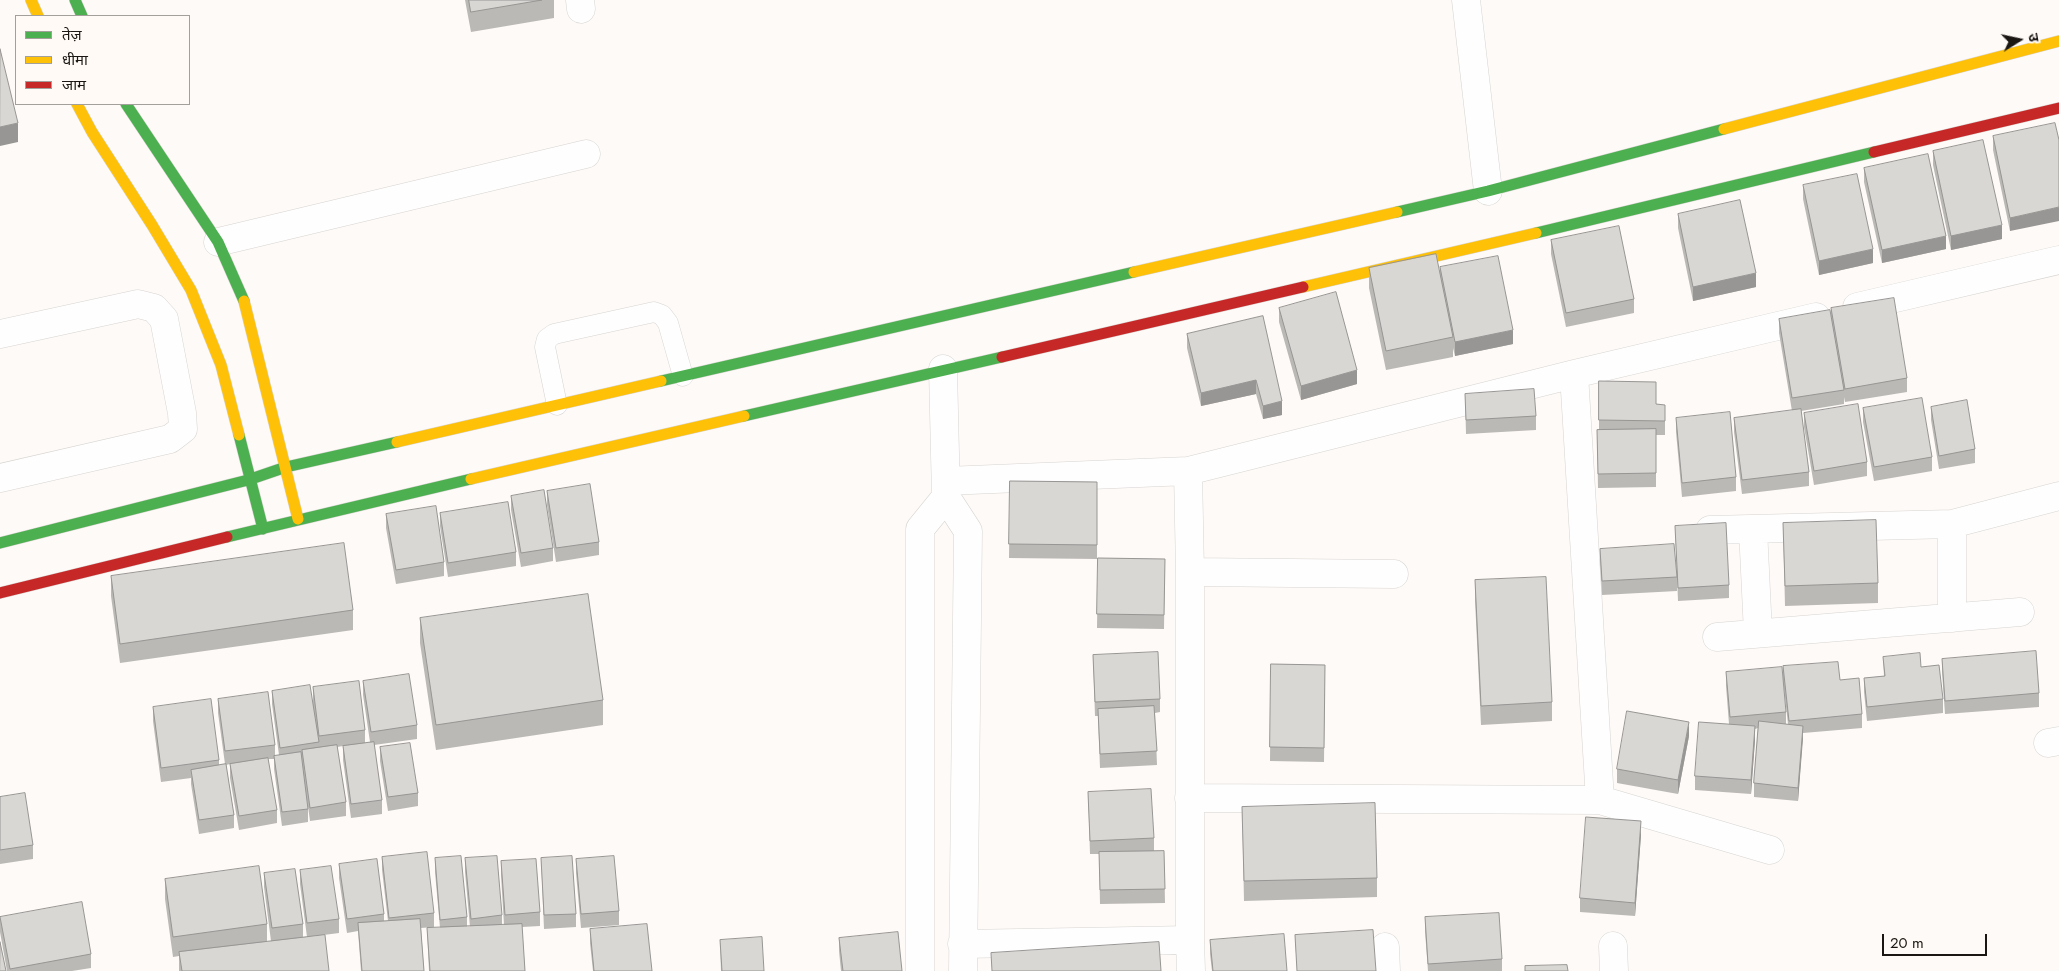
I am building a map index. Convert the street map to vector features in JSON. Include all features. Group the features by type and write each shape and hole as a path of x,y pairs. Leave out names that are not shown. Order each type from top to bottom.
{"street":[{"path":"31,0 38,15"},
{"path":"75,0 82,15"},
{"path":"1466,0 1488,191"},
{"path":"0,543 248,480 286,467 1488,191 2059,41"},
{"path":"78,105 96,131 191,290 220,365 262,529"},
{"path":"126,105 128,116 218,242 246,306 298,519"},
{"path":"0,593 298,519 1530,235 2059,108"},
{"path":"218,242 586,154"},
{"path":"946,489 1188,471 1574,374 2059,260"},
{"path":"0,334 138,304 154,308 164,320 182,413 183,429 170,438 0,478"},
{"path":"943,369 946,489 968,531 963,971"},
{"path":"1574,374 1600,800"},
{"path":"1188,471 1191,971"},
{"path":"920,971 920,529 946,489"},
{"path":"1710,530 1952,524 2059,496"},
{"path":"1952,524 1952,618"},
{"path":"1753,529 1758,633"},
{"path":"1190,572 1394,574"},
{"path":"1717,637 2020,612"},
{"path":"1190,798 1600,800 1770,850"},
{"path":"962,944 1190,940"}],"lane":[{"path":"557,405 545,347 546,339 563,332 654,312 662,315 668,323 683,376"}],"building":[{"path":"469,0 542,0 471,12"},
{"path":"0,49 18,123 0,127"},
{"path":"2055,123 2059,140 2059,207 2010,218 1993,136"},
{"path":"1983,140 2002,225 1951,236 1933,151"},
{"path":"1928,154 1946,236 1882,250 1864,168"},
{"path":"1857,174 1873,249 1819,261 1803,185"},
{"path":"1740,200 1756,273 1693,287 1678,214"},
{"path":"1619,226 1634,299 1566,313 1551,240"},
{"path":"1436,254 1453,337 1386,351 1369,268"},
{"path":"1498,256 1513,330 1455,342 1440,267"},
{"path":"1336,292 1357,370 1301,386 1279,308"},
{"path":"1894,298 1907,378 1845,389 1831,308"},
{"path":"1830,310 1844,390 1792,398 1779,319"},
{"path":"1263,316 1282,401 1263,406 1256,380 1201,393 1187,334"},
{"path":"1599,381 1656,382 1656,404 1665,405 1665,421 1599,420"},
{"path":"1534,389 1536,416 1466,420 1465,394"},
{"path":"1922,398 1932,457 1874,467 1863,408"},
{"path":"1967,400 1975,449 1939,456 1931,407"},
{"path":"1858,404 1867,462 1814,471 1804,413"},
{"path":"1801,409 1809,472 1742,480 1734,418"},
{"path":"1730,412 1736,477 1682,483 1676,418"},
{"path":"1656,429 1656,473 1598,474 1597,430"},
{"path":"1010,481 1097,482 1097,545 1009,544"},
{"path":"590,484 599,542 556,548 547,491"},
{"path":"544,490 553,548 521,553 511,496"},
{"path":"508,502 516,552 448,563 440,513"},
{"path":"436,506 444,562 396,570 386,514"},
{"path":"1876,520 1878,583 1785,586 1783,523"},
{"path":"1726,523 1729,585 1678,588 1675,526"},
{"path":"344,543 353,610 120,644 111,576"},
{"path":"1674,544 1677,577 1602,581 1600,549"},
{"path":"1098,558 1165,559 1164,615 1097,614"},
{"path":"1546,577 1552,702 1481,706 1475,580"},
{"path":"588,594 603,700 436,725 420,618"},
{"path":"2036,651 2039,693 1945,701 1942,659"},
{"path":"1158,652 1160,699 1095,702 1093,655"},
{"path":"1920,653 1921,667 1939,665 1943,699 1867,707 1864,678 1885,676 1883,657"},
{"path":"1838,662 1840,680 1859,678 1862,714 1789,721 1783,666"},
{"path":"1271,664 1325,665 1324,748 1270,747"},
{"path":"1782,667 1786,712 1730,717 1726,672"},
{"path":"409,674 417,725 371,732 363,681"},
{"path":"359,681 365,730 319,736 313,687"},
{"path":"310,685 319,742 280,748 272,691"},
{"path":"268,692 275,745 225,751 218,699"},
{"path":"211,699 219,760 161,768 153,707"},
{"path":"1154,706 1157,751 1100,754 1098,709"},
{"path":"1627,711 1689,722 1678,780 1617,769"},
{"path":"1759,721 1803,726 1798,788 1754,783"},
{"path":"1699,722 1755,726 1751,780 1695,776"},
{"path":"374,742 382,800 351,804 343,746"},
{"path":"410,743 418,793 388,797 380,747"},
{"path":"337,745 346,802 310,808 302,750"},
{"path":"301,752 308,809 282,812 274,756"},
{"path":"268,758 277,810 239,816 230,764"},
{"path":"226,764 234,815 199,820 191,770"},
{"path":"1151,789 1154,838 1090,841 1088,792"},
{"path":"25,793 33,845 0,850 0,797"},
{"path":"1375,803 1377,878 1244,881 1242,807"},
{"path":"1586,817 1641,821 1635,903 1580,898"},
{"path":"1164,851 1165,889 1100,890 1099,852"},
{"path":"427,852 434,913 389,918 382,857"},
{"path":"461,856 467,917 440,920 435,858"},
{"path":"497,856 502,915 471,919 465,858"},
{"path":"572,856 576,914 544,915 541,858"},
{"path":"614,856 619,911 581,914 576,859"},
{"path":"377,859 384,914 347,919 339,864"},
{"path":"536,859 540,912 505,915 501,861"},
{"path":"259,866 267,924 173,937 165,879"},
{"path":"331,866 339,919 307,923 300,870"},
{"path":"295,869 303,924 272,928 264,873"},
{"path":"82,902 91,954 10,969 0,917"},
{"path":"1499,913 1502,959 1428,964 1425,917"},
{"path":"420,919 424,971 362,971 358,923"},
{"path":"522,924 525,971 430,971 427,928"},
{"path":"647,924 652,971 594,971 590,929"},
{"path":"1373,930 1376,971 1297,971 1295,935"},
{"path":"898,932 902,971 843,971 839,938"},
{"path":"1284,934 1287,971 1213,971 1210,940"},
{"path":"325,935 329,971 182,971 179,952"},
{"path":"762,937 764,971 722,971 720,940"},
{"path":"0,942 6,971 0,971"},
{"path":"1159,942 1161,971 992,971 991,953"},
{"path":"1567,965 1568,971 1525,971 1525,966"}],"traffic: fast":[{"path":"75,0 82,15"},
{"path":"127,105 218,242 244,301"},
{"path":"1397,212 1488,191 1724,129"},
{"path":"1536,233 1874,152"},
{"path":"661,381 1134,272"},
{"path":"744,416 1002,357"},
{"path":"239,435 263,529"},
{"path":"0,543 248,480 286,467 397,442"},
{"path":"227,537 471,479"}],"traffic: slow":[{"path":"31,0 38,15"},
{"path":"1724,129 2059,41"},
{"path":"78,105 92,132 191,290 221,365 239,435"},
{"path":"1134,272 1397,212"},
{"path":"1303,287 1536,233"},
{"path":"244,301 298,519"},
{"path":"397,442 661,381"},
{"path":"471,479 744,416"}],"traffic: jam":[{"path":"1874,152 2059,108"},
{"path":"1002,357 1303,287"},
{"path":"0,593 227,537"}]}
